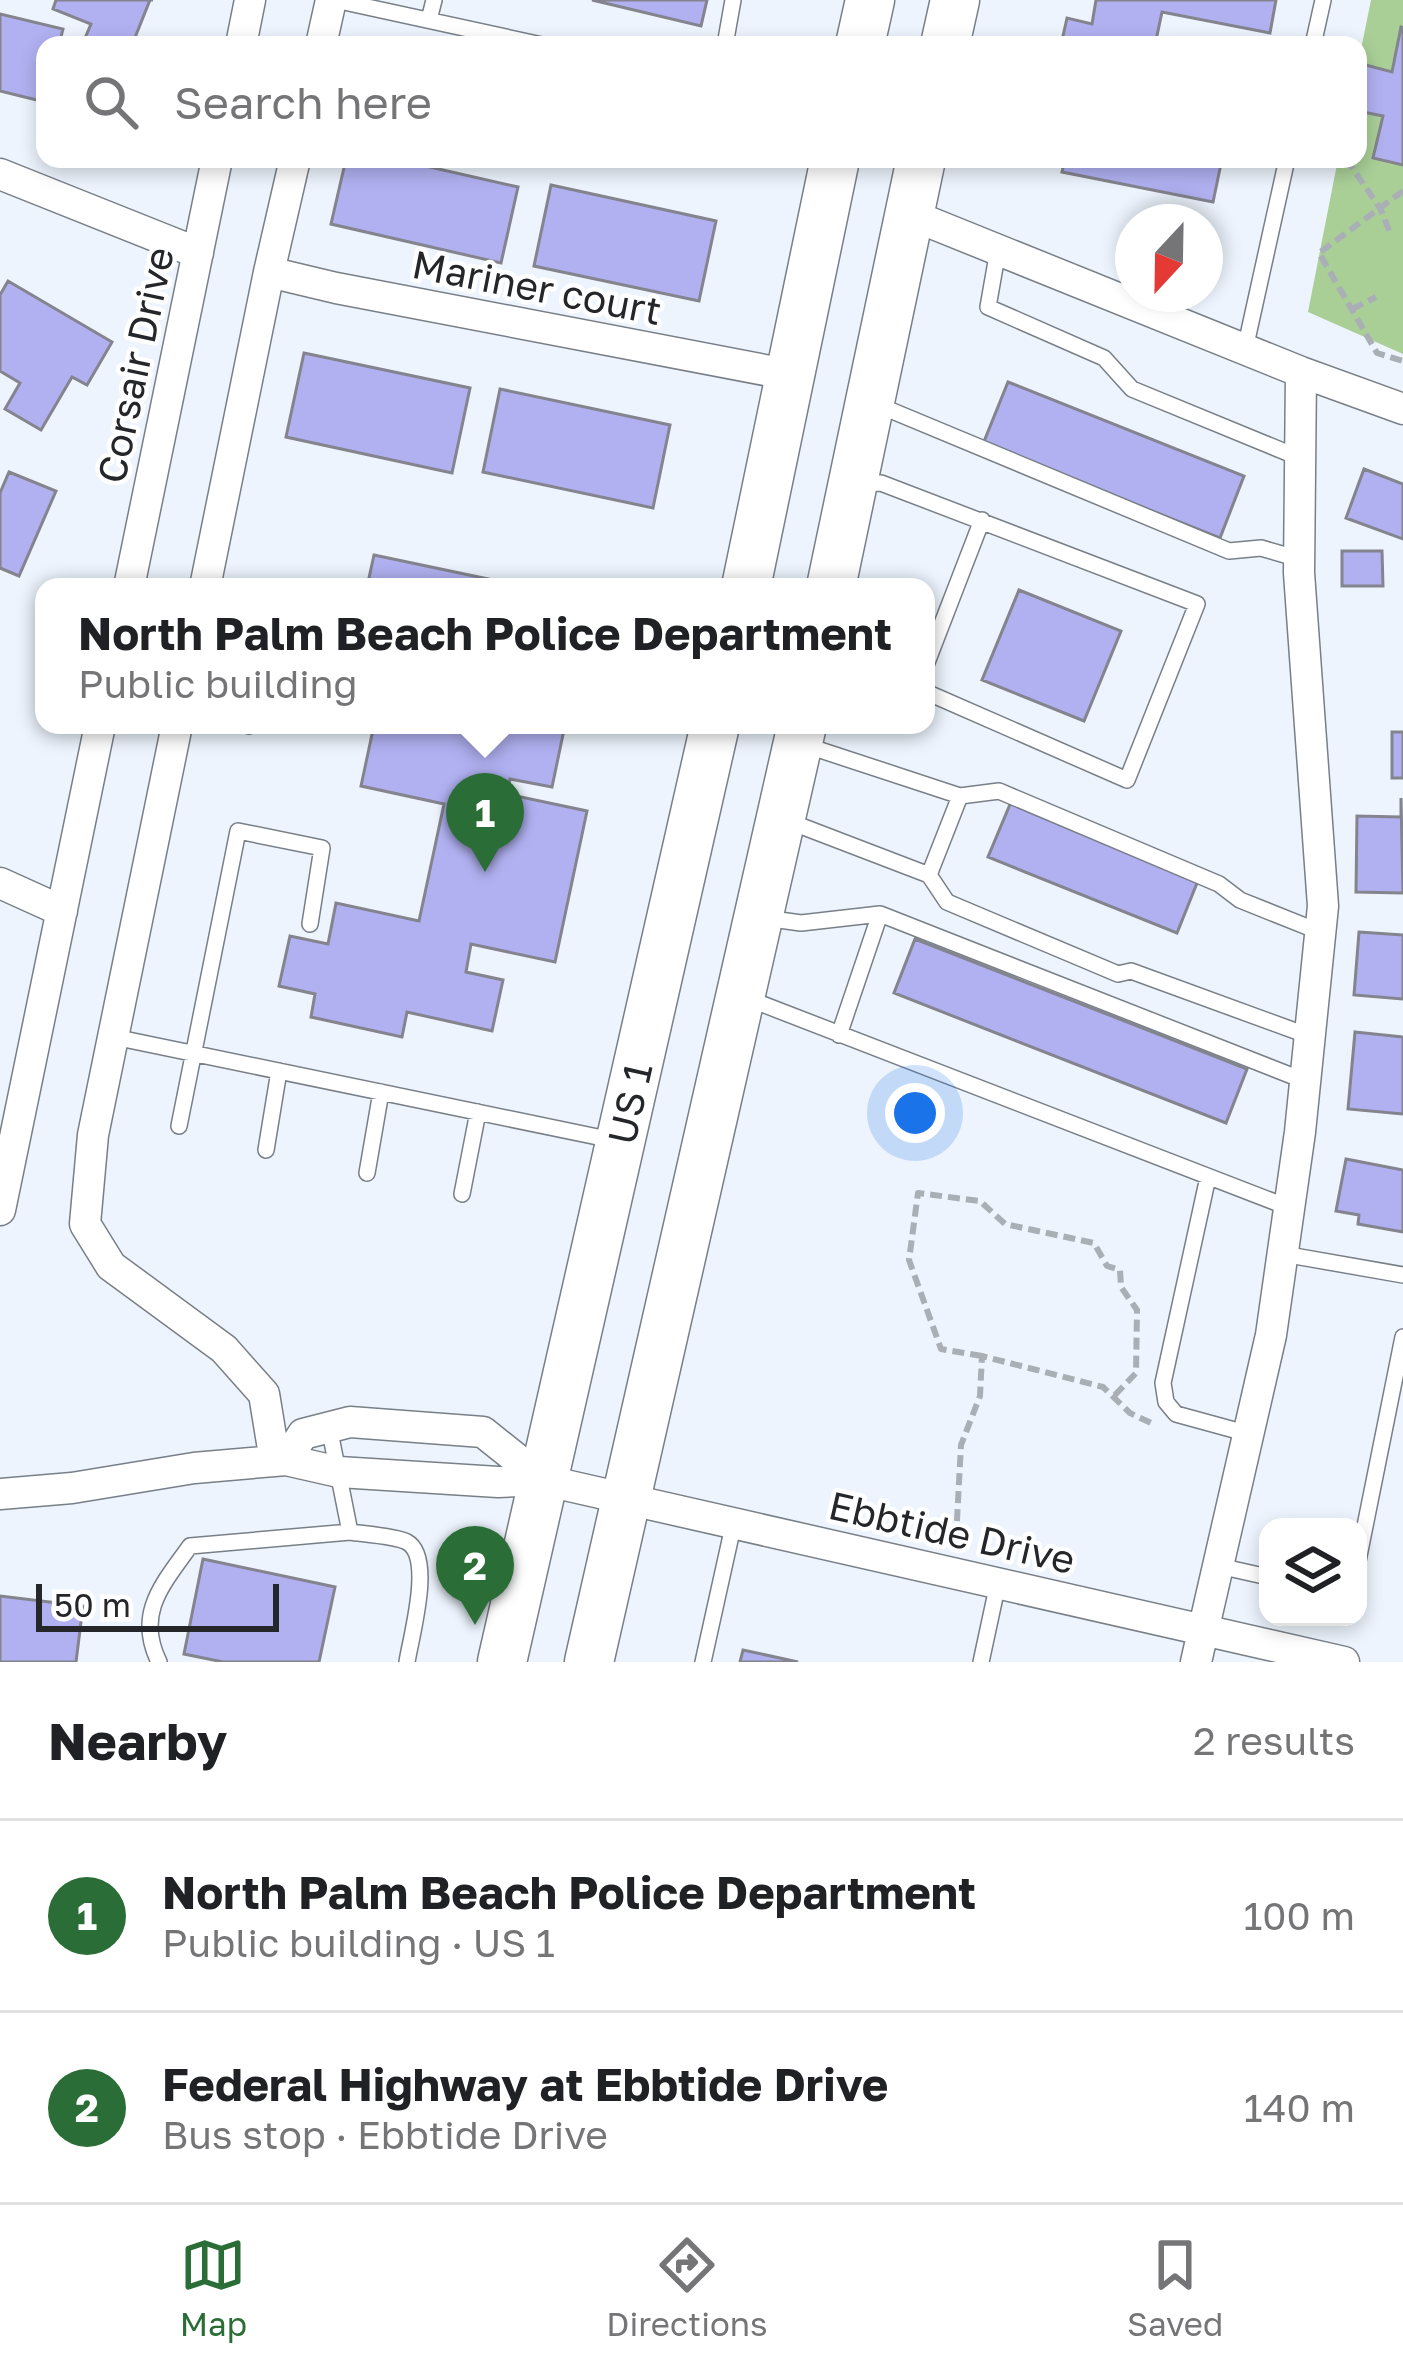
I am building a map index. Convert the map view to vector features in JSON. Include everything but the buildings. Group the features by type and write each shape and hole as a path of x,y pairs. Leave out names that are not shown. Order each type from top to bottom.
{"main road":[{"path":"862,36 870,0"},
{"path":"947,36 955,0"},
{"path":"748,578 834,168"},
{"path":"833,578 919,168"},
{"name":"US 1","path":"502,1662 713,734"},
{"path":"589,1662 800,734"}],"street":[{"path":"243,36 250,0"},
{"path":"323,36 333,0"},
{"name":"Corsair Drive","path":"131,578 215,168"},
{"path":"208,578 293,168"},
{"path":"0,174 198,253"},
{"path":"909,214 1403,409"},
{"name":"Mariner court","path":"269,272 790,375"},
{"path":"1196,1662 1271,1335 1306,1081 1323,906 1299,559 1301,372"},
{"path":"0,1210 98,734"},
{"path":"175,734 93,1135 85,1224 111,1266 224,1349 264,1394 280,1461"},
{"path":"0,883 62,910"},
{"name":"Ebbtide Drive","path":"329,1427 350,1422 483,1432 543,1480"},
{"path":"280,1461 303,1434 329,1427"},
{"name":"Ebbtide Drive","path":"0,1494 280,1461 339,1472 498,1482 543,1480 1344,1662"}],"lane":[{"path":"333,0 501,36"},
{"path":"429,20 434,0"},
{"path":"727,36 733,0"},
{"path":"1315,36 1323,0"},
{"path":"1245,349 1285,168"},
{"path":"998,250 988,307 1104,358 1132,389 1300,458"},
{"path":"869,402 1229,551 1261,548 1299,559"},
{"path":"852,484 881,483 1197,604 1127,780 935,696"},
{"path":"935,642 982,520"},
{"path":"800,734 960,796 999,791 1320,932"},
{"path":"929,875 960,796"},
{"path":"780,818 929,875 947,902 1118,974 1131,971 1310,1036"},
{"path":"179,1126 238,831 322,848 310,924"},
{"path":"839,1035 880,914"},
{"path":"759,917 801,923 880,914 1306,1081"},
{"path":"740,996 1289,1208"},
{"path":"114,1036 620,1142"},
{"path":"266,1150 279,1071"},
{"path":"367,1173 381,1092"},
{"path":"462,1194 478,1112"},
{"path":"1208,1177 1162,1383 1166,1402 1176,1414 1249,1434"},
{"path":"1282,1254 1403,1275"},
{"path":"1367,1518 1403,1337"},
{"path":"329,1427 350,1532"},
{"path":"703,1662 734,1522"},
{"path":"159,1662 149,1625 154,1597 190,1546 350,1532 407,1542 418,1554 422,1575 407,1662"},
{"path":"1219,1566 1259,1575"},
{"path":"981,1662 998,1583"}],"path":[{"path":"1352,168 1380,208 1391,235"},
{"path":"1403,191 1318,253 1377,352 1403,361"},
{"path":"1352,309 1376,297"},
{"path":"1113,1397 1136,1373 1137,1310 1121,1287 1120,1270 1107,1266 1094,1243 1006,1224 980,1202 918,1193 909,1260 941,1349 1102,1388 1130,1413 1162,1428"},
{"path":"956,1539 961,1445 980,1396 982,1356"}],"green space":[{"path":"1371,0 1403,0 1403,354 1308,312 1336,168 1367,168 1364,36"}],"place":[{"name":"North Palm Beach Police Department","path":"485,872"},
{"name":"Federal Highway at Ebbtide Drive","path":"475,1625"}]}
